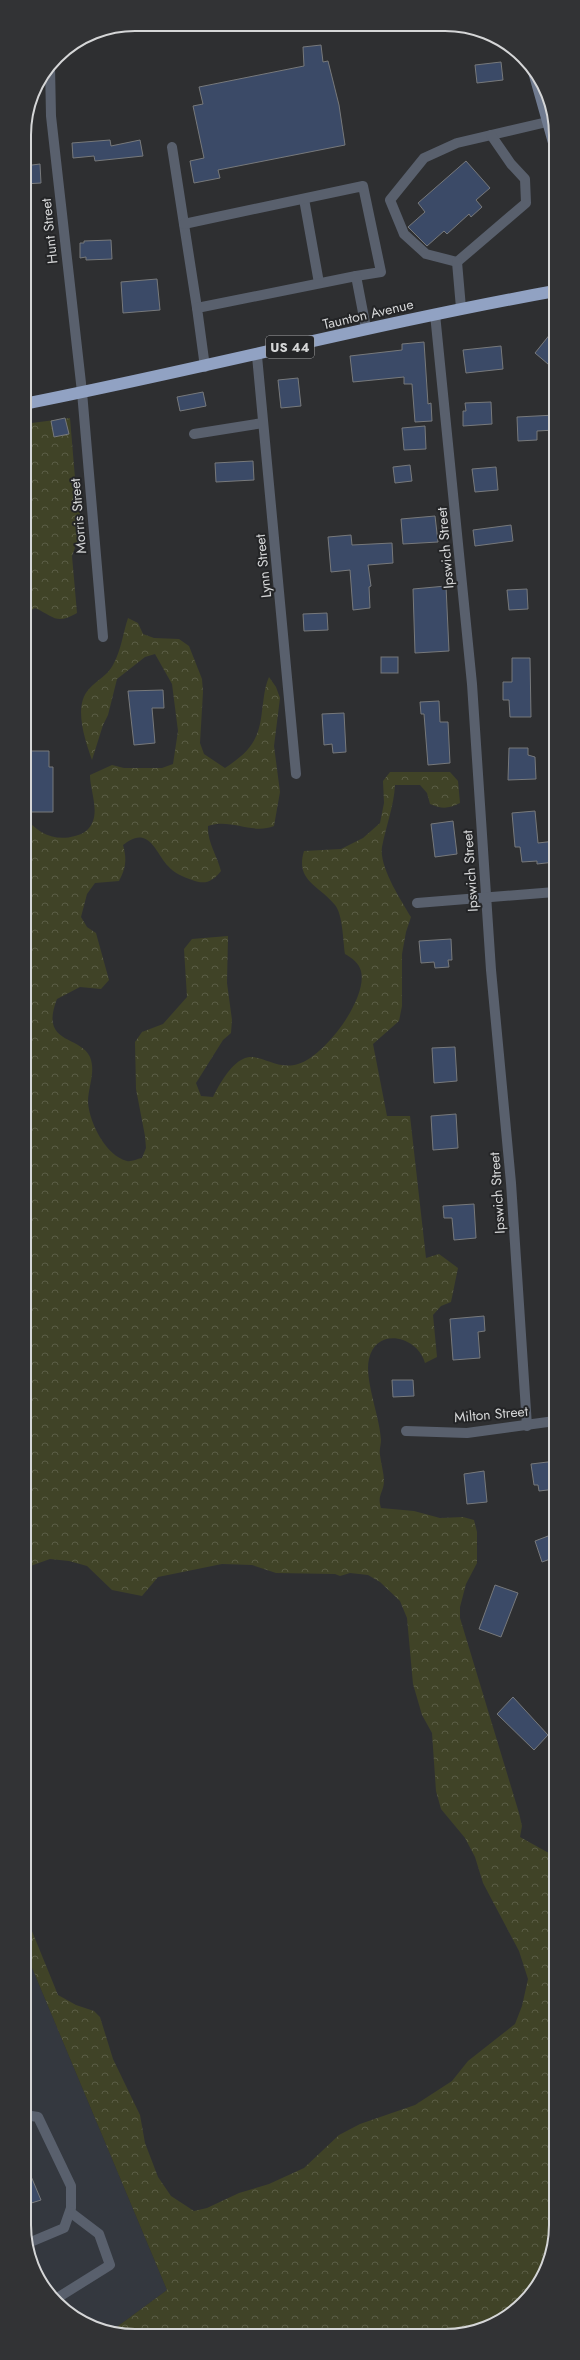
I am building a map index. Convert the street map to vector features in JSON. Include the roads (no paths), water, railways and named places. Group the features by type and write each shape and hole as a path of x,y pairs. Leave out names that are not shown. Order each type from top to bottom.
{"highway":[{"name":"Taunton Avenue","path":"31,403 257,356 366,328 461,308 549,292"}],"main road":[{"path":"537,88 548,127"}],"street":[{"name":"Hunt Street","path":"50,75 51,116 82,392"},
{"path":"457,262 426,254 404,234 390,200 424,158 457,144 547,122"},
{"path":"457,262 526,203 525,179 511,164 491,135"},
{"path":"172,146 205,367"},
{"path":"184,224 363,186 380,272 197,308"},
{"path":"304,199 319,283"},
{"path":"457,262 461,308"},
{"path":"356,276 366,328"},
{"name":"Ipswich Street","path":"435,314 472,684 486,896 508,1143 527,1426"},
{"name":"Lynn Street","path":"257,356 296,774"},
{"name":"Morris Street","path":"82,392 103,637"},
{"path":"194,434 263,423"},
{"path":"417,903 486,896 549,892"},
{"name":"Milton Street","path":"406,1431 468,1433 549,1422"},
{"path":"31,2116 38,2117 72,2186 70,2212 64,2228 32,2241"},
{"path":"59,2297 110,2265 99,2234 70,2212"}]}
